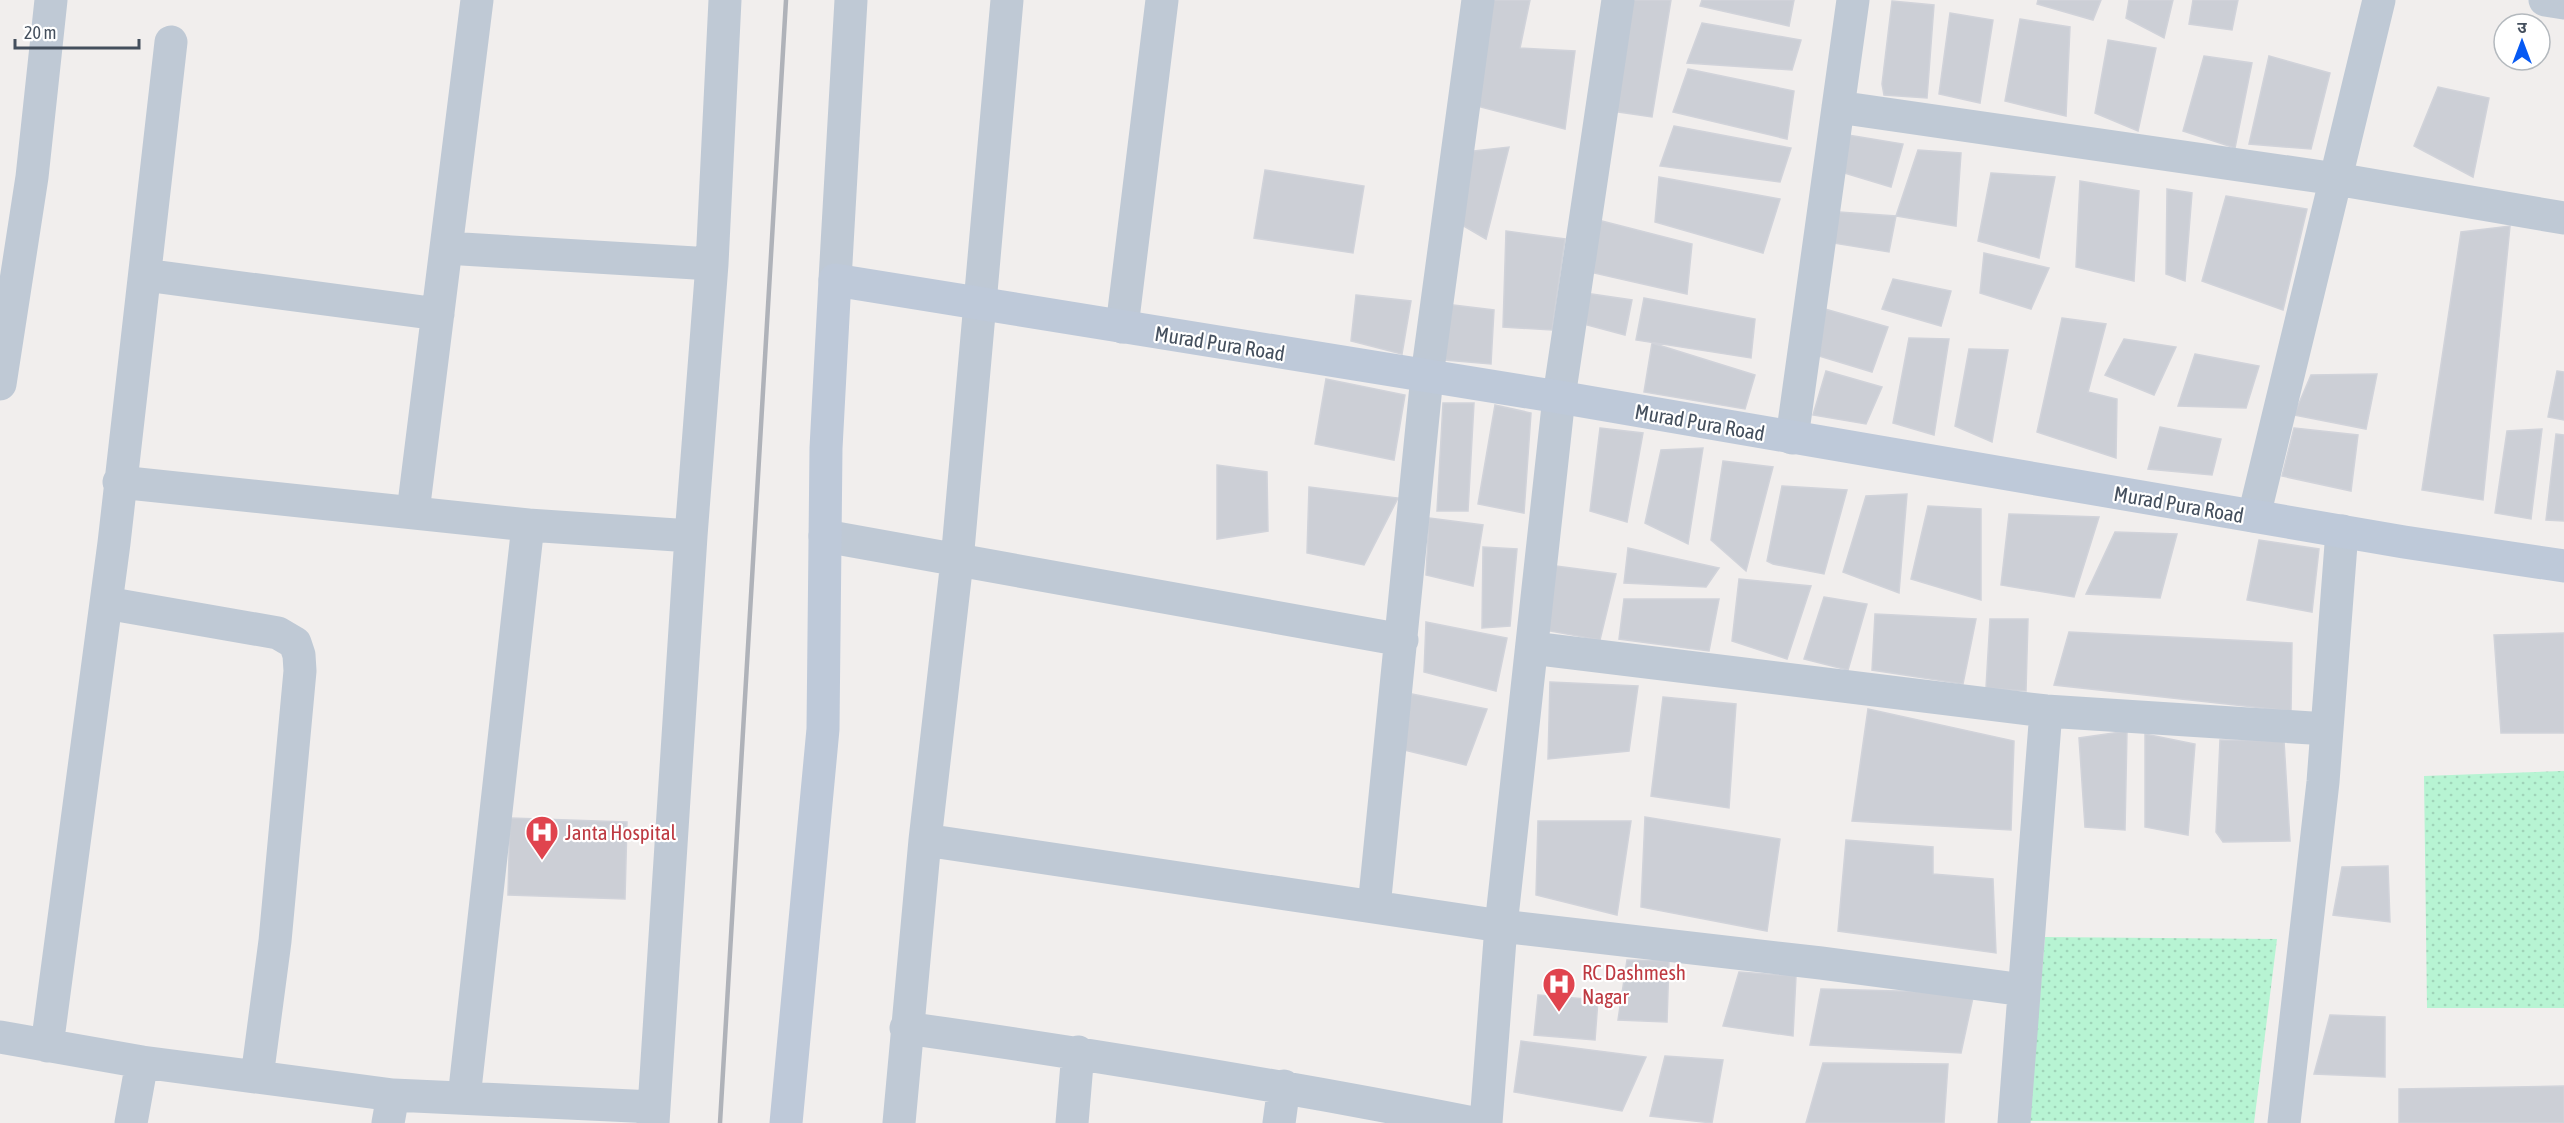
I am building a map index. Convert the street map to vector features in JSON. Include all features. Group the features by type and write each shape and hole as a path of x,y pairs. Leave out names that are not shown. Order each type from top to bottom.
{"street":[{"path":"0,384 32,177 51,0"},
{"path":"413,512 477,0"},
{"path":"0,1037 142,1062 257,1077 391,1109 464,1098 653,1115 691,536 712,264 725,0"},
{"path":"786,1123 823,729 826,448 851,0"},
{"path":"899,1123 925,840 957,561 1007,0"},
{"path":"1122,327 1162,0"},
{"path":"1374,907 1427,376 1478,0"},
{"path":"1486,1123 1501,926 1559,397 1618,0"},
{"path":"1792,438 1853,0"},
{"path":"2254,516 2379,0"},
{"path":"2545,0 2564,3"},
{"path":"47,1046 106,603 171,42"},
{"path":"1838,107 2336,179 2564,218"},
{"path":"446,248 712,264"},
{"path":"144,275 438,314"},
{"name":"Murad Pura Road","path":"835,280 1559,397 2342,531 2564,566"},
{"path":"119,482 528,525 691,536"},
{"path":"464,1098 528,525"},
{"path":"2284,1123 2327,729 2342,531"},
{"path":"825,536 1402,640"},
{"path":"106,603 278,633 295,643 299,655 300,671 275,941 257,1077"},
{"path":"1532,648 2046,711 2327,729"},
{"path":"2014,1123 2046,711"},
{"path":"925,840 1501,926 1821,963 2024,990"},
{"path":"906,1028 1078,1052 1284,1086 1473,1123"},
{"path":"1072,1123 1078,1052"},
{"path":"132,1123 142,1062"},
{"path":"1279,1123 1284,1086"}],"green space":[{"path":"2564,771 2564,1008 2427,1008 2424,776"},
{"path":"2045,937 2277,939 2254,1123 2029,1121"}],"building":[{"path":"1493,0 1530,0 1520,48 1575,51 1565,129 1473,105"},
{"path":"1629,0 1671,0 1652,117 1612,111"},
{"path":"1702,0 1794,0 1789,26 1700,6"},
{"path":"2038,0 2101,0 2093,20 2037,4"},
{"path":"2129,0 2173,0 2164,38 2126,18"},
{"path":"2193,0 2238,0 2232,30 2189,24"},
{"path":"1892,1 1934,5 1927,98 1884,95 1882,84"},
{"path":"1950,13 1993,20 1980,103 1939,94"},
{"path":"2020,19 2070,27 2066,116 2005,101"},
{"path":"1702,23 1801,40 1792,70 1687,63"},
{"path":"2108,40 2156,48 2138,131 2095,113"},
{"path":"2204,56 2252,63 2235,148 2183,131"},
{"path":"2269,56 2330,73 2311,149 2249,144"},
{"path":"1688,69 1794,91 1787,139 1673,112"},
{"path":"2438,87 2489,98 2473,177 2414,146"},
{"path":"1674,126 1791,148 1780,182 1660,166"},
{"path":"1848,135 1903,144 1891,187 1841,172"},
{"path":"1509,147 1486,239 1457,222 1465,152"},
{"path":"1918,150 1961,153 1956,226 1896,216"},
{"path":"1265,170 1364,186 1353,253 1254,238"},
{"path":"1991,173 2055,177 2039,258 1978,241"},
{"path":"1659,177 1780,199 1763,253 1655,222"},
{"path":"2080,181 2139,191 2134,281 2076,267"},
{"path":"2167,189 2192,193 2185,281 2166,274"},
{"path":"2226,196 2307,209 2283,310 2202,281"},
{"path":"1839,212 1896,216 1889,252 1833,243"},
{"path":"1598,220 1692,244 1687,294 1594,273"},
{"path":"2510,226 2483,500 2422,490 2461,232"},
{"path":"1506,231 1565,239 1552,330 1503,327"},
{"path":"1984,253 2049,268 2031,309 1980,293"},
{"path":"1893,279 1951,291 1941,326 1882,309"},
{"path":"1585,293 1632,300 1625,335 1587,325"},
{"path":"1356,295 1411,301 1402,354 1351,341"},
{"path":"1644,298 1755,319 1751,358 1636,340"},
{"path":"1445,304 1494,310 1491,364 1445,360"},
{"path":"1825,309 1888,327 1872,372 1819,356"},
{"path":"2062,318 2106,324 2088,392 2117,399 2116,458 2037,432"},
{"path":"1909,338 1949,339 1934,435 1893,423"},
{"path":"2124,339 2176,347 2154,395 2105,375"},
{"path":"1652,343 1755,375 1745,409 1644,392"},
{"path":"1969,349 2008,350 1992,442 1955,426"},
{"path":"2195,354 2259,366 2246,408 2178,406"},
{"path":"1826,371 1882,387 1866,424 1813,415"},
{"path":"2557,371 2564,372 2564,420 2548,417"},
{"path":"2377,374 2366,429 2294,415 2311,375"},
{"path":"1326,379 1405,395 1394,460 1315,444"},
{"path":"1443,403 1474,403 1468,511 1437,511"},
{"path":"1495,405 1531,413 1524,513 1478,504"},
{"path":"2160,427 2221,439 2212,475 2148,469"},
{"path":"1600,428 1643,433 1627,522 1590,511"},
{"path":"2294,428 2358,435 2351,491 2282,476"},
{"path":"2542,429 2531,519 2495,513 2507,431"},
{"path":"2556,434 2564,435 2564,521 2546,520"},
{"path":"1703,448 1688,544 1645,523 1661,450"},
{"path":"1723,461 1773,467 1746,571 1711,540"},
{"path":"1217,465 1267,472 1268,531 1217,539"},
{"path":"1782,486 1847,490 1824,574 1767,561"},
{"path":"1309,487 1398,498 1364,565 1307,553"},
{"path":"1907,494 1899,593 1843,572 1866,496"},
{"path":"1928,506 1981,509 1981,600 1911,579"},
{"path":"2009,514 2099,517 2074,597 2001,585"},
{"path":"1429,518 1483,525 1473,586 1426,575"},
{"path":"2115,532 2177,534 2160,598 2086,594"},
{"path":"2259,540 2319,549 2312,612 2247,600"},
{"path":"1483,547 1517,549 1510,626 1482,628"},
{"path":"1628,548 1719,568 1706,587 1624,583"},
{"path":"1556,566 1616,574 1600,640 1544,630"},
{"path":"1739,579 1811,586 1787,659 1732,641"},
{"path":"1824,597 1867,604 1848,670 1804,659"},
{"path":"1624,599 1719,599 1709,651 1619,639"},
{"path":"1875,614 1976,619 1963,684 1872,670"},
{"path":"1990,619 2028,619 2026,691 1986,688"},
{"path":"1426,622 1507,638 1496,691 1424,672"},
{"path":"2069,632 2292,643 2291,711 2054,685"},
{"path":"2564,633 2564,733 2501,733 2494,635"},
{"path":"1550,682 1638,686 1629,751 1548,759"},
{"path":"1412,694 1487,709 1466,765 1400,749"},
{"path":"1663,697 1736,704 1729,808 1651,796"},
{"path":"1868,709 2014,741 2011,830 1852,821"},
{"path":"2127,731 2125,830 2085,827 2079,738"},
{"path":"2145,734 2195,744 2188,835 2145,827"},
{"path":"2220,740 2284,741 2290,841 2223,842 2216,832"},
{"path":"1645,817 1780,839 1767,931 1641,907"},
{"path":"510,818 627,822 625,899 508,895"},
{"path":"1538,821 1631,821 1617,915 1536,895"},
{"path":"1846,840 1933,847 1933,874 1993,879 1996,953 1838,931"},
{"path":"2388,866 2390,922 2333,915 2342,867"},
{"path":"1627,960 1669,961 1667,1022 1618,1020"},
{"path":"1739,972 1796,976 1793,1036 1723,1026"},
{"path":"1821,989 1974,993 1961,1053 1810,1045"},
{"path":"1538,995 1598,1000 1595,1040 1534,1035"},
{"path":"2330,1015 2385,1017 2385,1077 2314,1074"},
{"path":"1521,1041 1646,1057 1622,1111 1514,1092"},
{"path":"1665,1056 1723,1060 1712,1123 1650,1116"},
{"path":"1823,1063 1948,1064 1944,1123 1806,1123"},
{"path":"2564,1086 2564,1123 2399,1123 2399,1089"}],"railway":[{"path":"720,1123 786,0"}],"place":[{"name":"Janta Hospital","path":"542,861"},
{"name":"RC Dashmesh Nagar","path":"1559,1013"}]}
